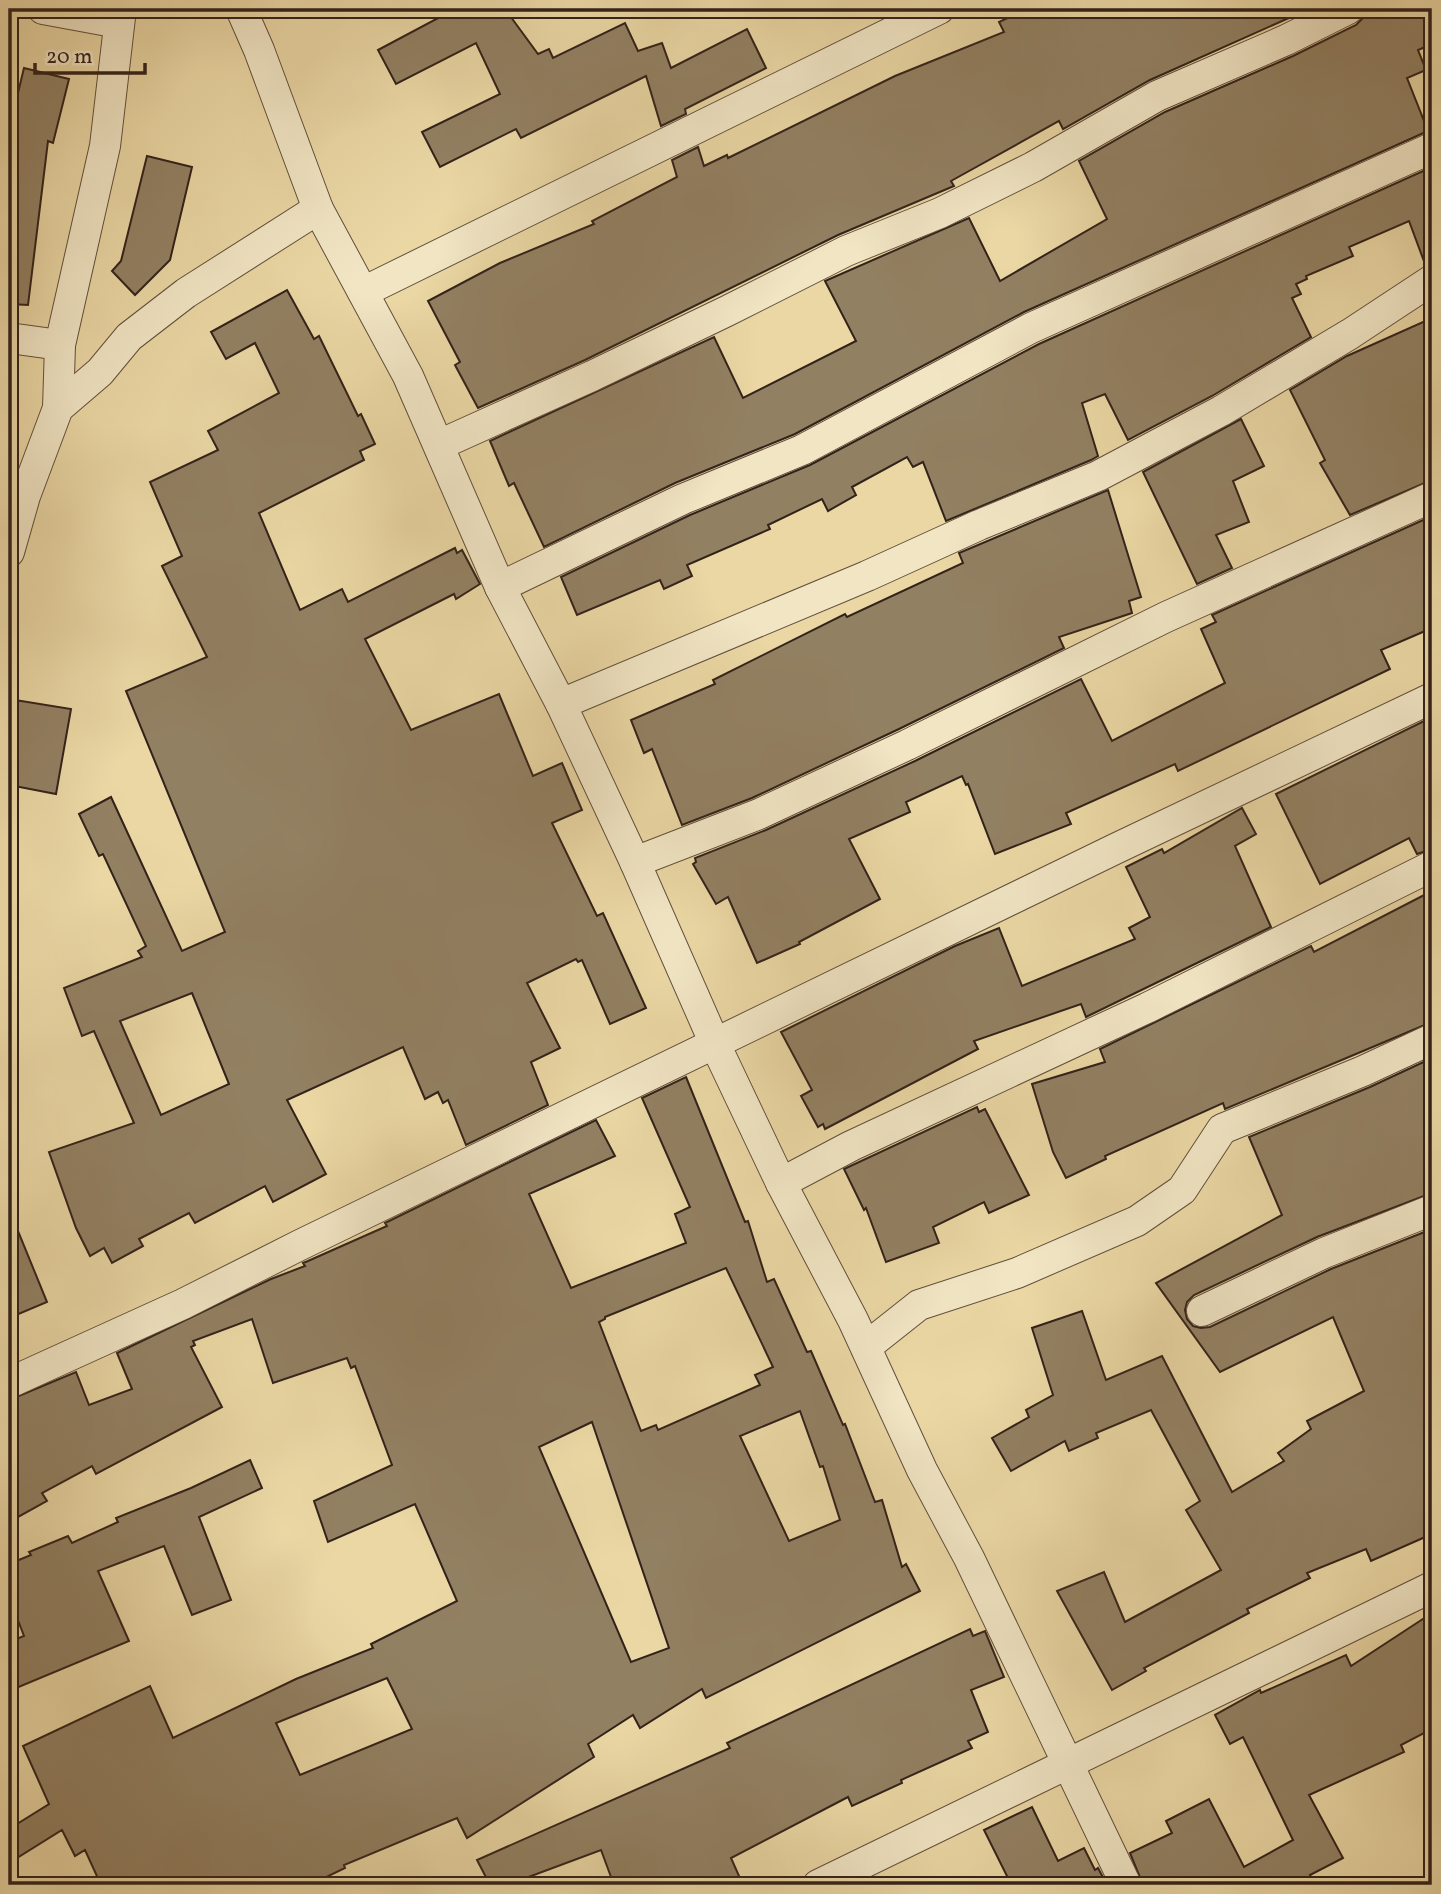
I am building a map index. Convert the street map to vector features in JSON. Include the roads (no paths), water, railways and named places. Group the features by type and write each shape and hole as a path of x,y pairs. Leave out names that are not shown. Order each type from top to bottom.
{"street":[{"path":"9,552 25,496 58,408 60,345 105,146 120,16 43,9"},
{"path":"241,9 318,209 408,376 500,587 561,704 781,1183 866,1347 922,1470 969,1558 1126,1885"},
{"path":"363,292 939,9"},
{"path":"439,445 604,370 846,251 940,214 1033,167 1157,96 1286,40 1348,9"},
{"path":"500,587 683,499 802,450 1031,328 1432,148"},
{"path":"58,408 100,372 130,337 186,293 318,209"},
{"path":"561,704 1098,476 1221,411 1350,334 1432,280"},
{"path":"9,338 60,345"},
{"path":"635,862 759,814 1166,617 1432,497"},
{"path":"9,1383 183,1304 1115,849 1432,698"},
{"path":"781,1183 850,1146 1147,1008 1432,866"},
{"path":"866,1347 919,1305 1017,1273 1137,1221 1182,1190 1222,1129 1363,1071 1432,1039"},
{"path":"1202,1311 1324,1253 1432,1210"},
{"path":"818,1885 1432,1587"}]}
